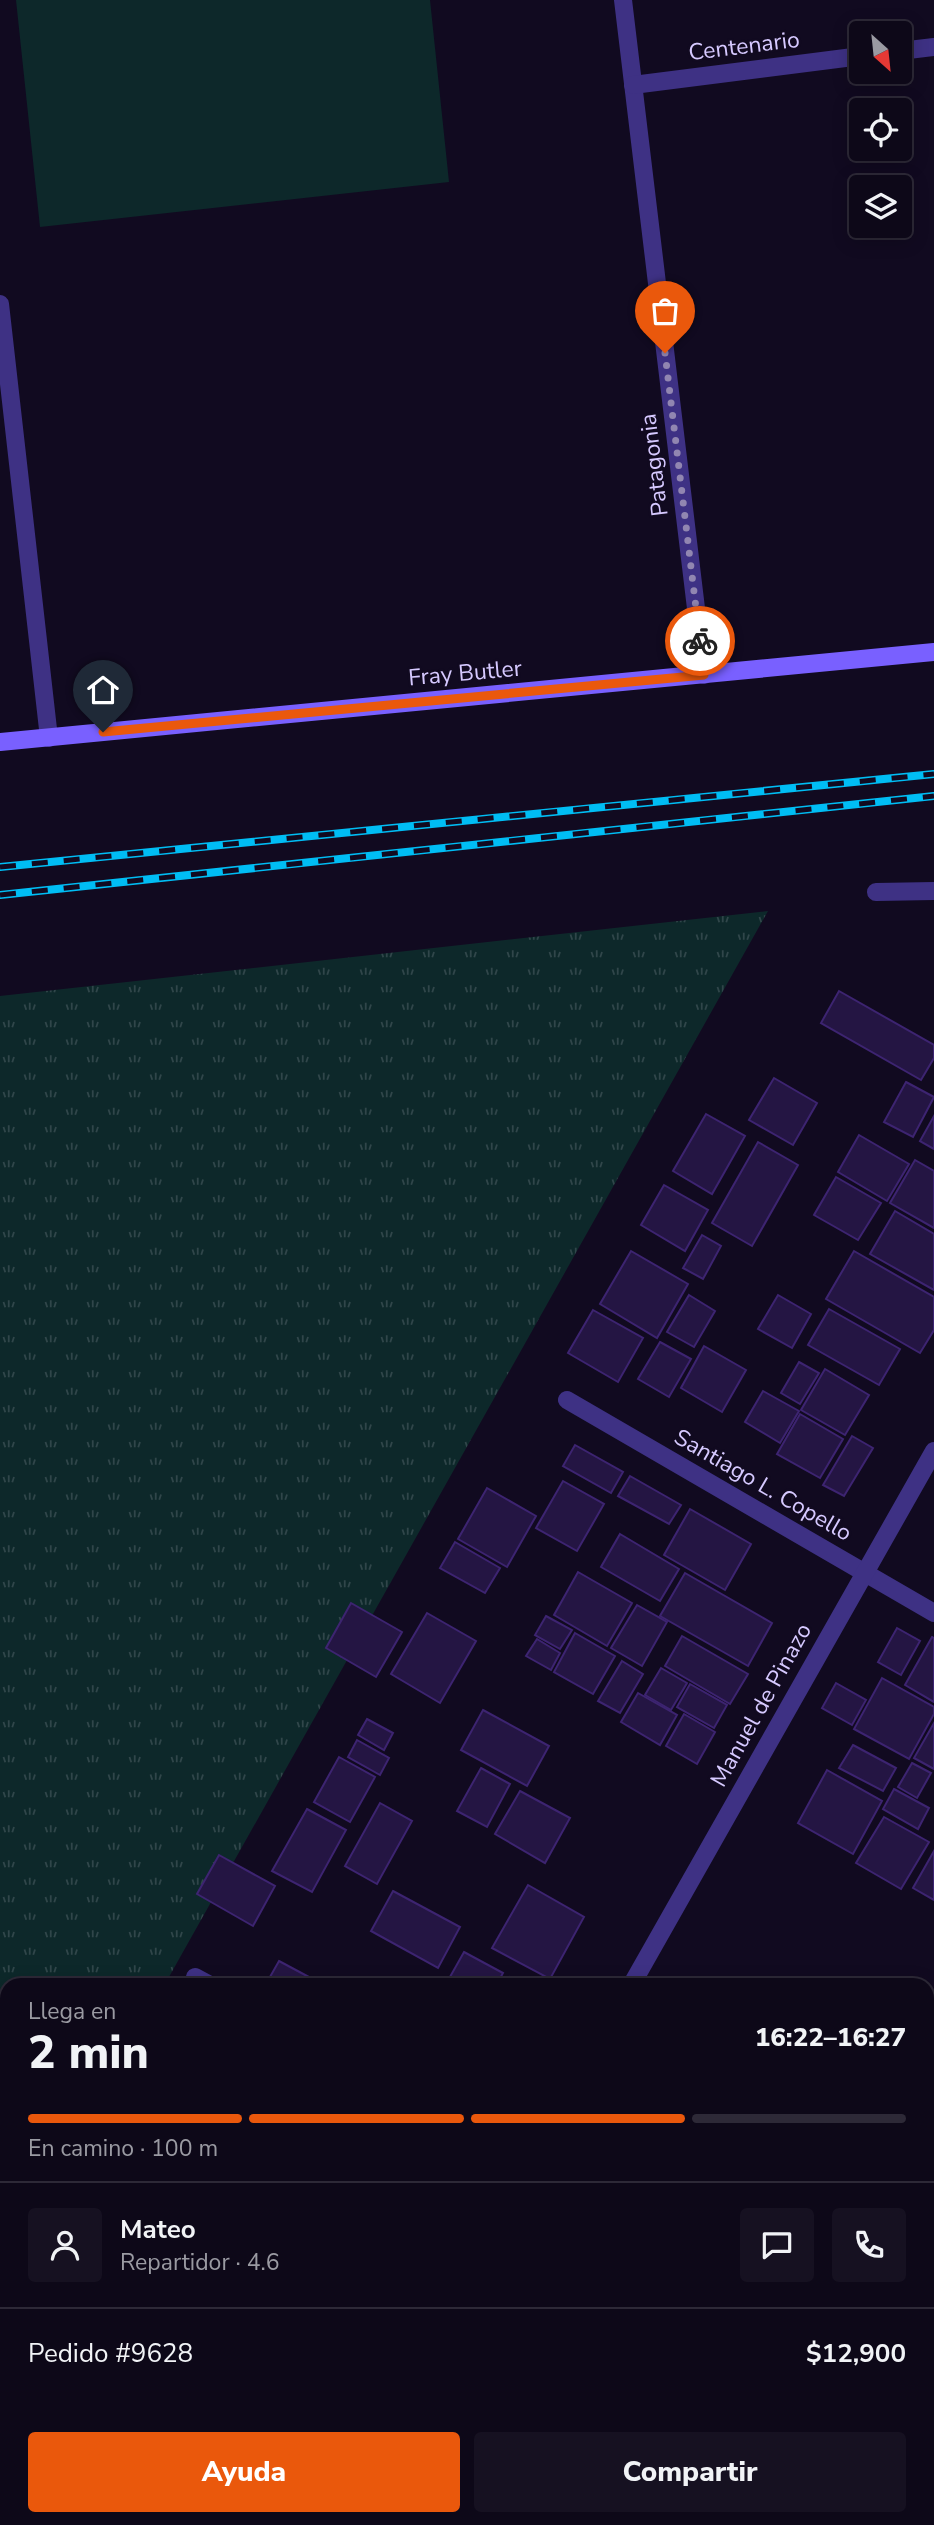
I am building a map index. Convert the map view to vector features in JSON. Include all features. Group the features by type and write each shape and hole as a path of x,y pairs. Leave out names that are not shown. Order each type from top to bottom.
{"street":[{"name":"Patagonia","path":"624,0 704,675"},
{"path":"912,50 934,47"},
{"name":"Centenario","path":"633,85 849,58"},
{"path":"0,304 49,737"},
{"name":"Fray Butler","path":"0,743 934,652"},
{"path":"876,892 934,891"},
{"name":"Santiago L. Copello","path":"566,1400 934,1613"},
{"name":"Manuel de Pinazo","path":"635,1978 934,1451"}],"green space":[{"path":"16,0 430,0 449,182 40,227"},
{"path":"768,911 168,1978 0,1978 0,996"}],"building":[{"path":"839,991 934,1045 934,1058 921,1080 821,1023"},
{"path":"774,1078 817,1103 793,1145 749,1120"},
{"path":"906,1082 934,1097 913,1137 884,1122"},
{"path":"706,1114 745,1136 712,1194 673,1171"},
{"path":"934,1116 934,1149 920,1141"},
{"path":"859,1135 909,1164 887,1201 838,1172"},
{"path":"758,1142 798,1165 752,1246 712,1223"},
{"path":"915,1160 934,1171 934,1228 890,1203"},
{"path":"836,1177 881,1203 858,1240 814,1215"},
{"path":"664,1185 708,1210 685,1251 641,1225"},
{"path":"895,1211 934,1234 934,1290 870,1254"},
{"path":"702,1235 721,1246 703,1279 683,1268"},
{"path":"631,1251 688,1284 657,1338 600,1304"},
{"path":"854,1251 934,1297 934,1330 920,1353 826,1299"},
{"path":"689,1295 715,1311 694,1347 667,1332"},
{"path":"778,1295 811,1314 792,1348 758,1329"},
{"path":"829,1309 900,1349 879,1385 808,1345"},
{"path":"593,1310 643,1338 618,1382 568,1353"},
{"path":"660,1342 691,1359 669,1397 638,1379"},
{"path":"704,1346 746,1370 722,1412 681,1388"},
{"path":"799,1362 819,1373 800,1404 781,1393"},
{"path":"825,1369 869,1395 845,1435 801,1410"},
{"path":"763,1391 799,1411 780,1443 745,1422"},
{"path":"800,1414 843,1439 820,1478 777,1454"},
{"path":"852,1436 873,1448 844,1496 823,1485"},
{"path":"575,1445 623,1472 611,1493 563,1466"},
{"path":"630,1476 681,1505 669,1524 618,1496"},
{"path":"563,1481 604,1504 577,1551 536,1528"},
{"path":"487,1488 536,1516 507,1567 458,1539"},
{"path":"690,1509 751,1544 725,1590 664,1555"},
{"path":"620,1534 679,1569 660,1601 601,1567"},
{"path":"455,1542 500,1568 485,1593 440,1568"},
{"path":"578,1572 632,1603 607,1646 554,1615"},
{"path":"685,1573 772,1623 748,1666 660,1616"},
{"path":"351,1603 402,1632 376,1677 326,1648"},
{"path":"637,1605 667,1622 642,1666 611,1648"},
{"path":"427,1613 476,1641 440,1703 391,1674"},
{"path":"546,1616 572,1630 560,1649 535,1635"},
{"path":"897,1628 920,1641 901,1675 878,1662"},
{"path":"575,1633 615,1656 593,1694 554,1672"},
{"path":"682,1636 748,1674 730,1704 665,1666"},
{"path":"932,1637 934,1638 934,1702 905,1685"},
{"path":"537,1639 560,1653 551,1670 526,1656"},
{"path":"622,1661 643,1674 620,1713 598,1701"},
{"path":"661,1668 687,1683 671,1710 645,1695"},
{"path":"882,1678 934,1707 934,1714 909,1759 854,1729"},
{"path":"836,1683 866,1700 852,1725 822,1708"},
{"path":"690,1684 727,1705 714,1728 677,1707"},
{"path":"638,1693 677,1715 660,1745 621,1722"},
{"path":"483,1710 549,1746 527,1786 461,1750"},
{"path":"684,1714 715,1732 697,1764 666,1746"},
{"path":"367,1719 393,1733 384,1750 358,1735"},
{"path":"934,1723 934,1769 914,1758"},
{"path":"357,1740 389,1758 380,1775 348,1757"},
{"path":"853,1745 896,1768 883,1791 839,1768"},
{"path":"339,1757 375,1777 350,1822 314,1802"},
{"path":"912,1763 931,1773 917,1798 898,1787"},
{"path":"481,1768 510,1784 487,1827 457,1811"},
{"path":"827,1770 882,1801 853,1854 798,1823"},
{"path":"894,1789 929,1808 918,1829 883,1809"},
{"path":"520,1791 570,1818 545,1863 495,1834"},
{"path":"380,1803 412,1821 377,1884 345,1866"},
{"path":"307,1809 346,1830 312,1892 272,1871"},
{"path":"884,1817 929,1842 901,1889 856,1863"},
{"path":"934,1851 934,1900 913,1888"},
{"path":"219,1855 275,1886 253,1926 197,1894"},
{"path":"528,1885 584,1917 551,1978 492,1948"},
{"path":"393,1891 460,1927 438,1968 371,1931"},
{"path":"464,1952 503,1973 500,1978 449,1978"},
{"path":"279,1961 311,1978 269,1978"}],"railway":[{"path":"0,867 934,774"},
{"path":"0,895 934,796"}],"way so far":[{"path":"665,353 700,641"}],"route":[{"path":"103,732 704,675 700,641"}]}
